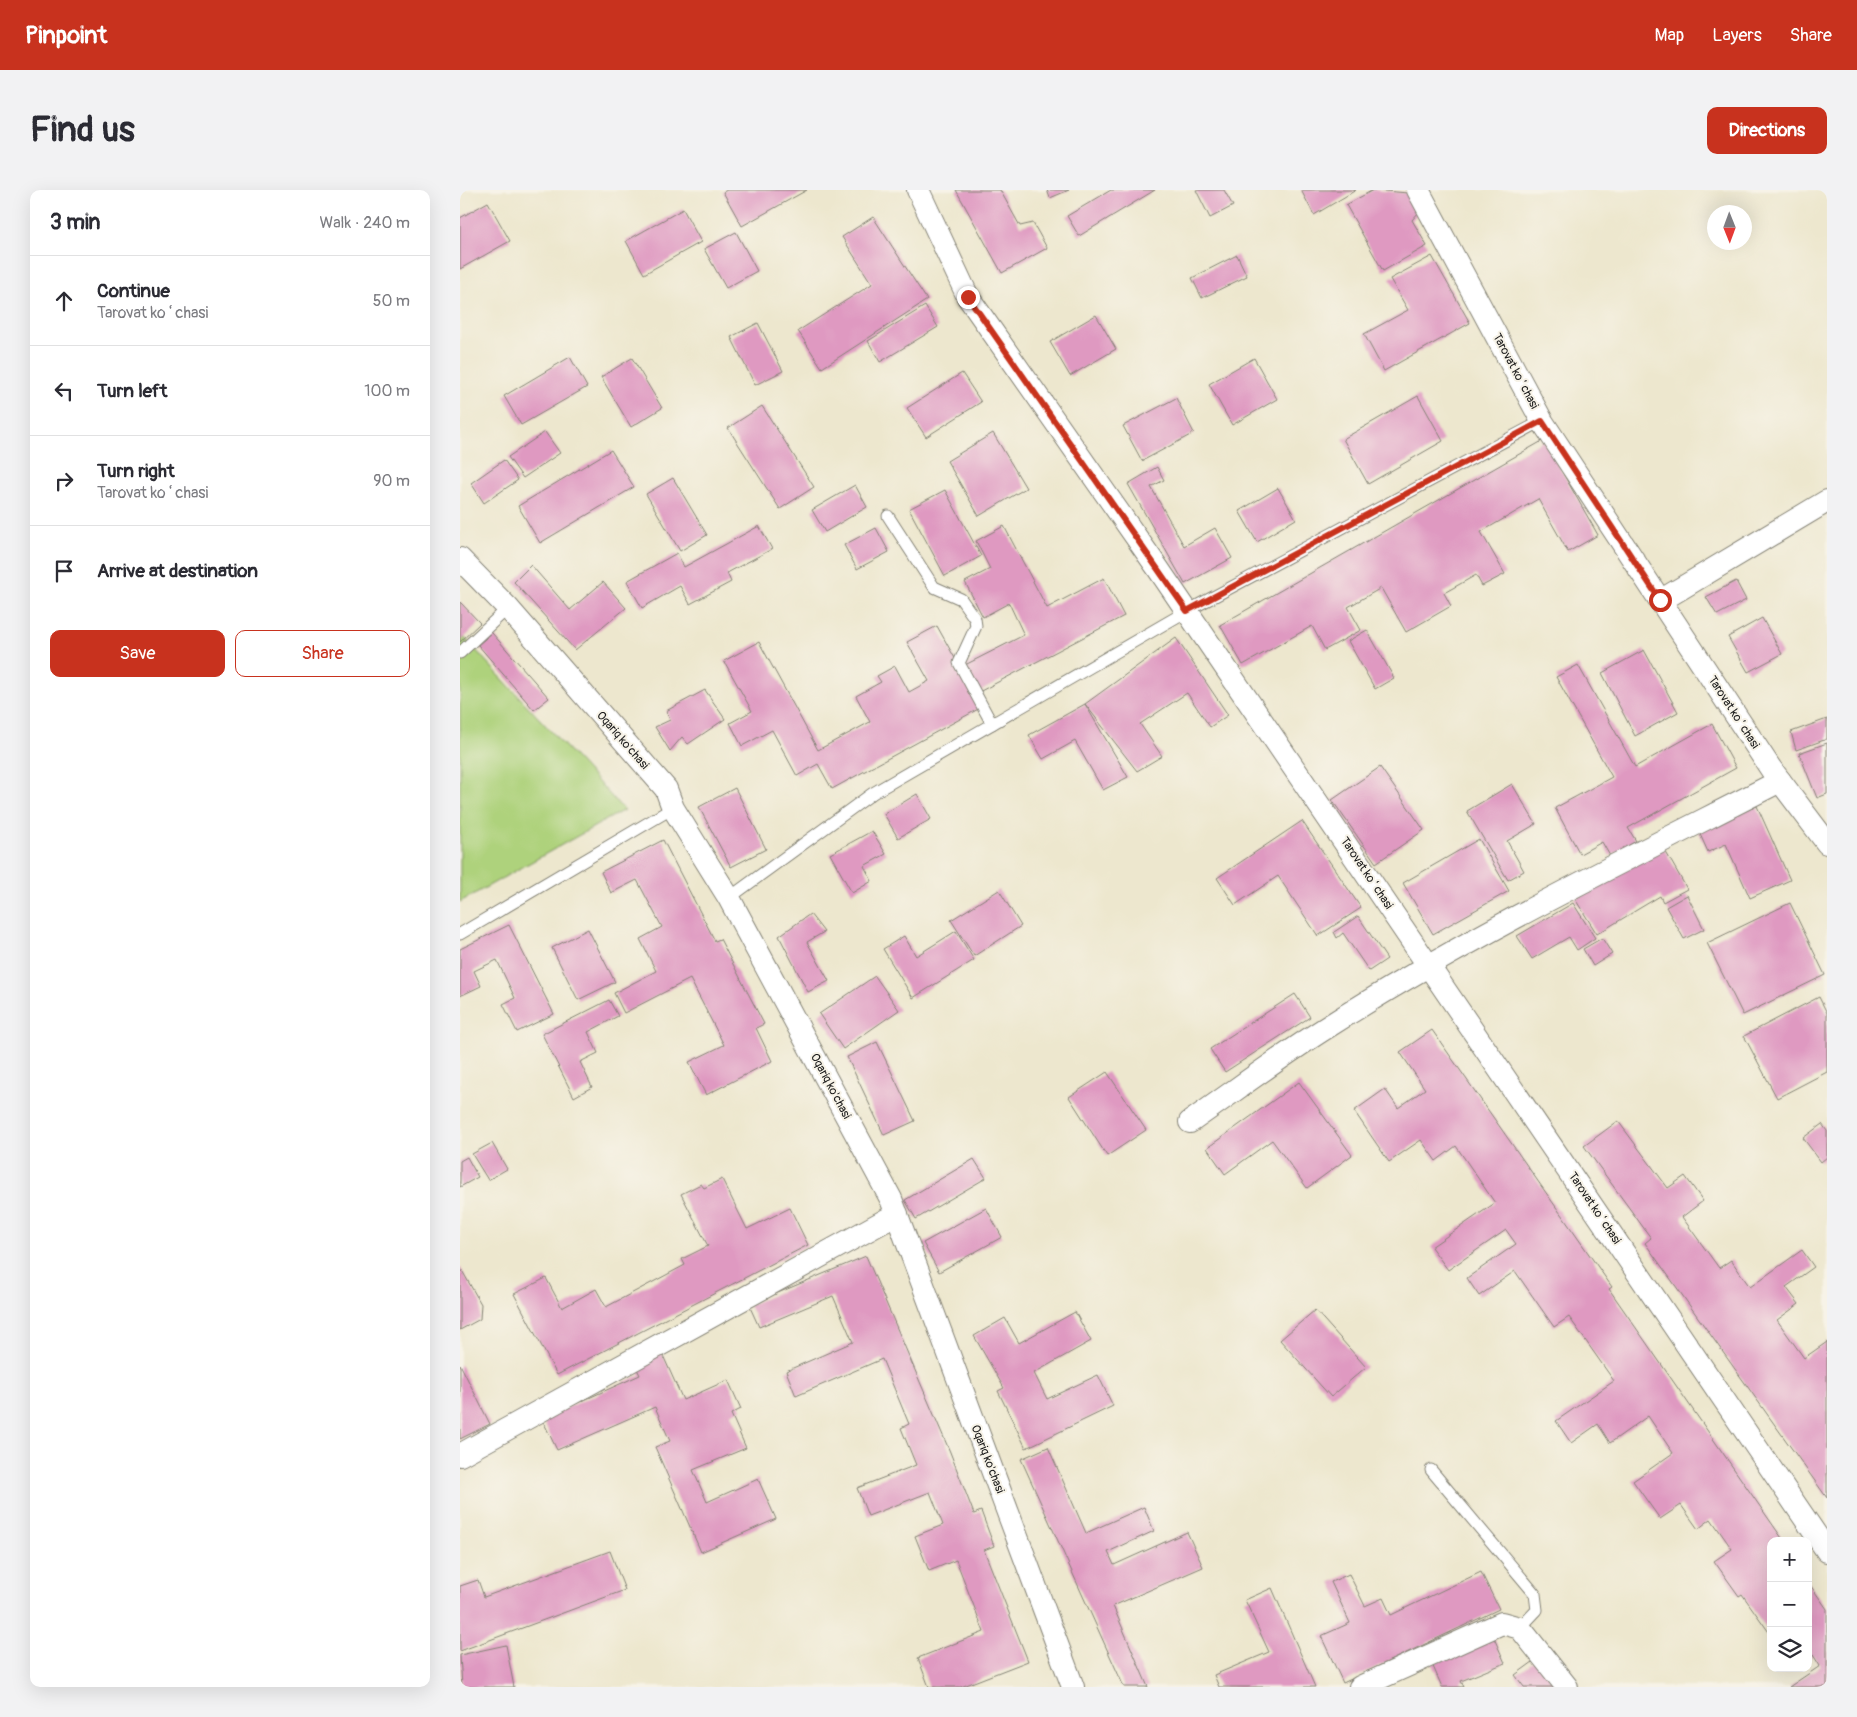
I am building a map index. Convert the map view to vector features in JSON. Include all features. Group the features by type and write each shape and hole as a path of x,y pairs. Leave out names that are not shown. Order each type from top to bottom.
{"street":[{"name":"Tarovat koʻchasi","path":"918,190 968,297 1187,611 1827,1550"},
{"name":"Tarovat koʻchasi","path":"1418,190 1542,421 1780,781 1827,843"},
{"path":"1660,600 1827,501"},
{"name":"Oqariq ko'chasi","path":"460,559 508,608 666,789 673,808 729,898 891,1199 1073,1687"},
{"path":"1190,1122 1328,1026 1430,966 1612,867 1780,781"},
{"path":"460,1455 896,1214"},
{"path":"1360,1687 1502,1623 1520,1628 1567,1687"}],"lane":[{"path":"729,898 873,793 1187,611 1542,421"},
{"path":"888,516 934,588 960,599 975,618 976,626 959,663 992,724"},
{"path":"460,653 508,608"},
{"path":"460,934 673,808"},
{"path":"1431,1470 1535,1594 1537,1610 1520,1628"}],"green space":[{"path":"460,633 624,810 460,902"}],"building":[{"path":"727,190 807,190 742,226 723,192"},
{"path":"956,190 1000,190 1020,226 1033,223 1047,248 1002,273"},
{"path":"1047,190 1069,190 1050,198"},
{"path":"1111,190 1155,190 1079,236 1067,216"},
{"path":"1196,190 1224,190 1233,206 1210,218"},
{"path":"1301,190 1356,190 1314,215"},
{"path":"1373,190 1408,193 1419,212 1412,220 1427,246 1383,271 1346,205"},
{"path":"488,202 510,241 460,269 460,218"},
{"path":"683,209 701,242 644,274 626,241"},
{"path":"873,217 927,300 822,368 798,331 872,284 842,237"},
{"path":"736,232 757,271 726,288 704,249"},
{"path":"1237,255 1247,276 1202,298 1192,278"},
{"path":"1432,256 1470,323 1384,371 1364,334 1408,310 1390,279"},
{"path":"925,306 938,327 880,362 868,341"},
{"path":"1096,315 1116,349 1070,376 1050,342"},
{"path":"758,323 783,371 755,385 731,337"},
{"path":"570,357 587,387 521,425 504,396"},
{"path":"632,358 662,408 631,427 601,377"},
{"path":"1254,358 1277,399 1232,425 1209,384"},
{"path":"962,373 981,402 926,437 907,408"},
{"path":"1418,396 1443,441 1368,484 1343,439"},
{"path":"1176,398 1194,433 1142,461 1123,426"},
{"path":"762,406 814,487 780,509 728,428"},
{"path":"545,432 560,453 523,478 508,457"},
{"path":"993,433 1026,488 979,516 947,461"},
{"path":"1544,440 1598,535 1568,552 1538,499 1481,532 1505,574 1482,586 1476,575 1444,593 1451,606 1406,632 1381,588 1348,607 1361,630 1325,650 1312,626 1243,665 1220,625"},
{"path":"611,450 634,487 540,543 518,506"},
{"path":"504,460 518,480 484,503 471,483"},
{"path":"1157,467 1164,480 1151,487 1184,546 1215,528 1232,558 1185,584 1128,484"},
{"path":"673,478 707,535 680,551 646,494"},
{"path":"855,485 867,507 825,532 812,510"},
{"path":"1278,488 1296,519 1257,542 1239,511"},
{"path":"945,490 981,556 945,576 909,509"},
{"path":"759,526 772,549 727,573 731,582 690,604 680,586 642,608 627,581 677,553 684,567"},
{"path":"1004,526 1047,608 1104,578 1124,616 977,693 963,666 1024,635 1009,603 983,617 965,582 990,569 976,541"},
{"path":"876,528 889,552 857,569 844,545"},
{"path":"531,565 570,610 603,582 626,608 575,650 514,582"},
{"path":"1736,581 1746,600 1717,615 1706,597"},
{"path":"460,602 480,623 460,642"},
{"path":"1762,618 1782,654 1748,672 1728,637"},
{"path":"937,626 982,707 832,789 818,764 797,776 772,730 742,746 730,723 752,711 724,661 759,642 818,750 870,722 856,696 881,682 877,676 895,666 909,692 929,681 907,642"},
{"path":"1367,630 1394,678 1375,689 1348,641"},
{"path":"492,633 549,698 534,710 478,645"},
{"path":"1176,638 1228,715 1210,727 1187,693 1140,724 1162,756 1137,771 1085,704"},
{"path":"1644,650 1678,712 1635,736 1602,673"},
{"path":"1578,665 1635,767 1712,724 1736,768 1628,828 1636,841 1610,856 1602,842 1580,854 1555,808 1612,777 1556,677"},
{"path":"705,690 725,719 688,744 682,737 670,751 655,727 670,720 666,711"},
{"path":"1085,704 1128,777 1103,790 1075,741 1043,759 1029,735"},
{"path":"1827,719 1827,739 1796,750 1791,732"},
{"path":"1827,743 1827,794 1817,798 1799,753"},
{"path":"1380,767 1424,830 1376,863 1332,800"},
{"path":"1512,784 1536,824 1507,841 1524,871 1508,880 1467,811"},
{"path":"735,788 766,849 731,867 699,807"},
{"path":"917,794 931,819 898,838 884,814"},
{"path":"1757,806 1790,880 1750,898 1726,844 1708,852 1699,832"},
{"path":"1302,821 1361,908 1318,936 1278,876 1235,905 1217,878"},
{"path":"872,831 886,854 864,866 872,881 852,893 830,854"},
{"path":"1479,839 1509,891 1433,934 1403,883"},
{"path":"663,840 715,941 720,939 764,1024 756,1028 772,1061 706,1095 689,1062 724,1045 690,979 624,1013 614,993 656,971 640,939 662,927 637,880 611,893 601,872"},
{"path":"1663,847 1687,889 1663,902 1660,896 1597,934 1575,899"},
{"path":"999,890 1021,926 974,956 951,920"},
{"path":"1687,895 1704,929 1684,939 1666,907"},
{"path":"1573,903 1595,938 1577,950 1569,937 1532,959 1517,936"},
{"path":"1790,903 1825,975 1743,1015 1707,943"},
{"path":"810,914 824,932 807,942 829,981 808,992 779,936"},
{"path":"1358,916 1387,959 1369,971 1343,933 1337,938 1334,932"},
{"path":"509,925 554,1014 517,1032 503,1004 515,998 497,960 474,971 481,986 460,996 460,949"},
{"path":"588,929 615,982 578,1000 552,948"},
{"path":"956,931 974,960 913,998 883,949 904,936 916,956"},
{"path":"1602,938 1612,954 1593,966 1583,949"},
{"path":"875,976 899,1010 843,1049 819,1014"},
{"path":"1295,994 1310,1017 1225,1072 1210,1049"},
{"path":"1819,997 1827,1013 1827,1072 1777,1098 1744,1036"},
{"path":"609,1000 618,1016 588,1032 598,1053 580,1062 592,1087 574,1097 542,1034"},
{"path":"1432,1030 1612,1287 1609,1289 1781,1537 1767,1537 1767,1629 1742,1594 1739,1596 1714,1561 1732,1549 1711,1519 1698,1529 1681,1505 1660,1519 1633,1481 1673,1453 1648,1416 1610,1443 1598,1424 1571,1443 1556,1421 1614,1381 1569,1317 1554,1327 1515,1271 1479,1296 1467,1278 1516,1244 1506,1230 1448,1270 1431,1247 1495,1203 1456,1146 1436,1161 1421,1140 1389,1162 1354,1111 1385,1089 1398,1108 1425,1089 1400,1052"},
{"path":"877,1042 915,1121 884,1135 847,1057"},
{"path":"1107,1072 1146,1130 1107,1156 1069,1097"},
{"path":"1299,1082 1352,1155 1307,1188 1272,1140 1225,1174 1207,1148"},
{"path":"1618,1121 1668,1188 1685,1176 1703,1201 1682,1217 1719,1268 1731,1260 1750,1287 1802,1250 1814,1267 1786,1287 1799,1304 1777,1320 1804,1358 1827,1342 1827,1498 1645,1243 1651,1238 1584,1146"},
{"path":"1822,1124 1827,1131 1827,1157 1821,1162 1803,1138"},
{"path":"492,1143 507,1169 488,1180 472,1154"},
{"path":"467,1157 478,1177 460,1187 460,1161"},
{"path":"974,1159 986,1178 916,1219 905,1200"},
{"path":"722,1179 747,1229 790,1208 808,1245 557,1375 514,1294 546,1278 562,1308 596,1289 606,1307 685,1265 682,1259 708,1246 681,1194 701,1184 704,1188"},
{"path":"986,1208 1002,1237 939,1272 923,1243"},
{"path":"866,1256 950,1452 974,1514 981,1511 994,1546 984,1550 1028,1661 961,1687 929,1687 918,1658 984,1632 956,1560 929,1571 915,1536 943,1525 930,1492 868,1516 857,1488 916,1465 901,1428 909,1424 882,1359 796,1396 786,1371 853,1342 833,1296 759,1327 749,1305"},
{"path":"460,1267 481,1304 480,1319 460,1330"},
{"path":"1315,1310 1366,1367 1331,1397 1280,1340"},
{"path":"1075,1312 1091,1341 1034,1373 1047,1399 1098,1375 1113,1406 1026,1448 998,1391 1004,1388 974,1336 1005,1318 1019,1343"},
{"path":"661,1351 683,1400 728,1380 741,1409 731,1414 746,1448 693,1470 707,1502 758,1479 776,1519 701,1552 655,1447 670,1441 655,1407 557,1450 542,1419 640,1375 634,1363"},
{"path":"460,1364 490,1424 460,1439"},
{"path":"1048,1447 1086,1533 1144,1507 1154,1531 1108,1552 1114,1565 1187,1532 1203,1567 1113,1606 1148,1687 1124,1687 1021,1459"},
{"path":"610,1551 625,1590 460,1651 460,1586 478,1580 484,1597"},
{"path":"1481,1572 1499,1609 1343,1683 1321,1636 1350,1623 1331,1582 1349,1574 1365,1606 1383,1598 1391,1615"},
{"path":"1272,1588 1315,1687 1219,1687 1214,1675 1269,1652 1245,1600"},
{"path":"1812,1588 1827,1609 1827,1687 1789,1687 1820,1666 1813,1655"},
{"path":"1494,1638 1505,1663 1461,1681 1464,1687 1442,1687 1432,1664"},
{"path":"506,1645 514,1687 462,1687 460,1655"},
{"path":"1537,1659 1558,1687 1524,1687 1515,1675"}],"route":[{"path":"968,297 1187,611 1542,421 1660,600"}]}
